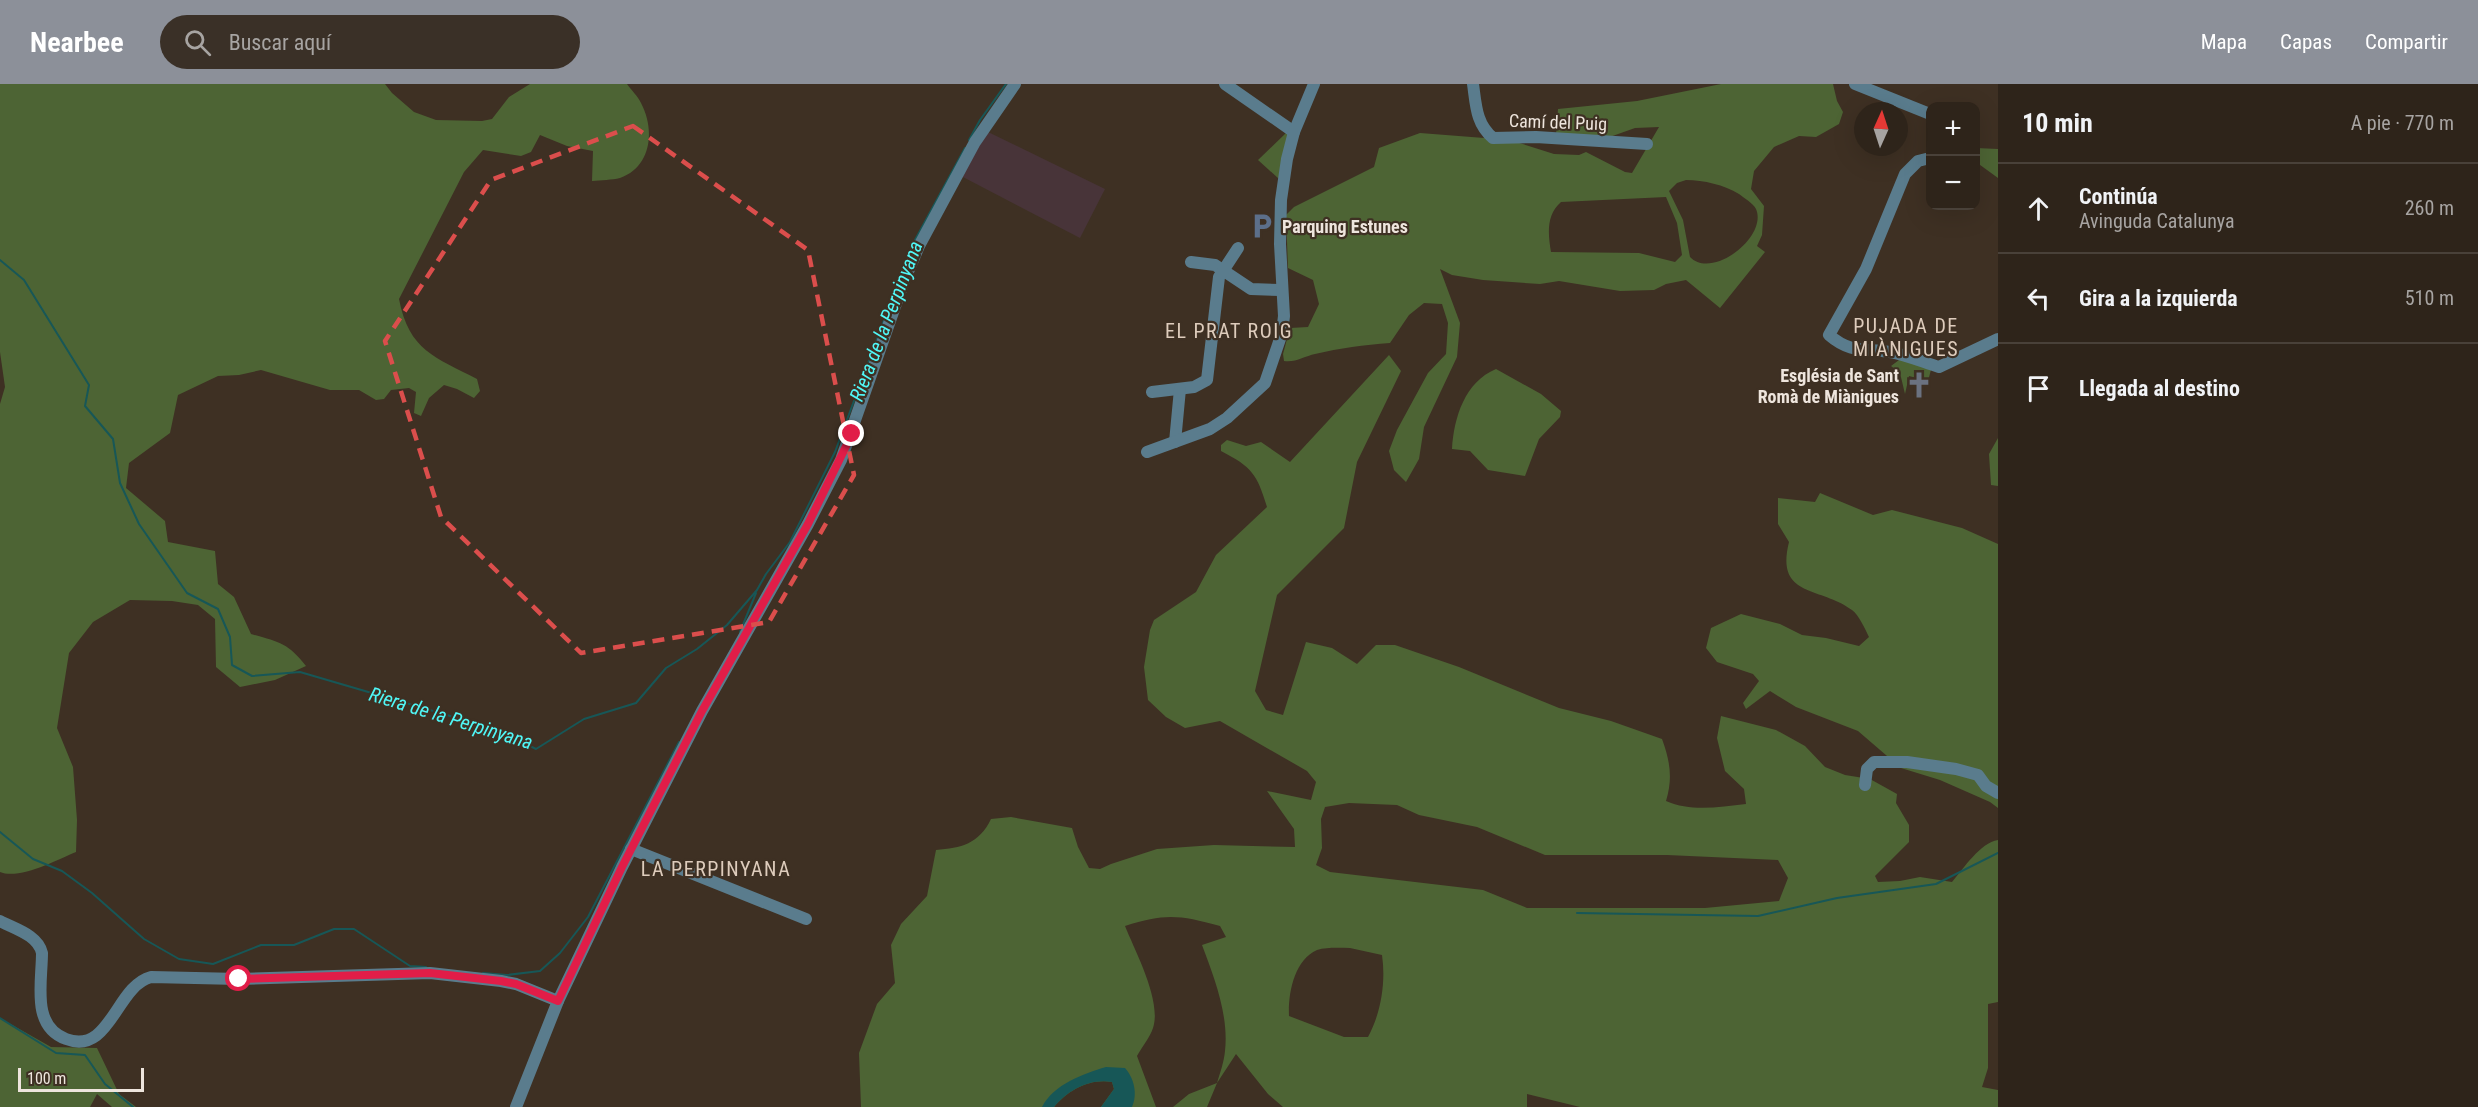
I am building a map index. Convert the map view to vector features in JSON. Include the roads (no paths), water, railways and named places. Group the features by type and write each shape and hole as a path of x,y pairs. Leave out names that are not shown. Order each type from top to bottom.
{"street":[{"path":"516,1107 558,1001 631,849 702,711 808,524 841,460 904,281 919,246 975,142 1015,84"},
{"path":"1225,84 1294,132"},
{"path":"1147,452 1220,423 1265,383 1282,333 1284,316 1281,290 1281,200 1294,132 1314,84"},
{"name":"Camí del Puig","path":"1473,84 1478,117 1483,130 1492,138 1536,137 1647,144"},
{"path":"1855,84 1926,112"},
{"path":"1926,159 1918,161 1905,174 1866,269 1829,336 1838,344 1854,350 1890,352 1943,367 1998,339"},
{"path":"1152,392 1180,389 1207,381 1219,277 1238,248"},
{"path":"1191,262 1215,265 1251,289 1281,290"},
{"path":"1175,442 1180,389"},
{"path":"1864,785 1867,769 1874,762 1907,762 1956,769 1978,776 1986,786 1998,793"},
{"path":"631,849 806,919"},
{"path":"0,921 31,937 39,944 42,953 42,1017 52,1032 70,1041 90,1039 114,1016 133,986 151,977 239,979 430,973 508,982 558,1001"}],"water":[{"path":"1106,1067 1125,1068 1128,1072 1135,1092 1132,1107 1101,1107 1114,1089 1112,1082 1104,1081 1080,1087 1066,1095 1054,1107 1042,1107 1061,1086"}],"waterway":[{"name":"Riera de la Perpinyana","path":"969,140 980,120 1006,84"},
{"name":"Riera de la Perpinyana","path":"915,240 965,148"},
{"name":"Riera de la Perpinyana","path":"902,271 909,254"},
{"name":"Riera de la Perpinyana","path":"0,260 24,280 89,385 85,406 113,439 120,483 139,524 187,593 218,609 230,637 232,665 252,676 300,672 498,730 536,749 584,719 636,703 666,668 697,649 727,625 757,590 790,542 835,452 893,296"},
{"path":"740,632 756,593"},
{"path":"483,973 507,975 540,971 560,953 588,917 679,742"},
{"path":"0,832 33,859 62,871 92,893 144,939 179,959 213,964 261,945 294,945 334,929 354,929 410,966 426,967"},
{"path":"1577,913 1758,916 1837,898 1936,884 1998,853"},
{"path":"0,1018 56,1053 85,1055 105,1084 133,1107"}],"place":[{"name":"Parquing Estunes","path":"1262,226"},
{"name":"Església de Sant Romà de Miànigues","path":"1919,385"}],"district":[{"name":"EL PRAT ROIG","path":"1229,331"},
{"name":"PUJADA DE MIÀNIGUES","path":"1906,338"},
{"name":"LA PERPINYANA","path":"716,869"}]}
